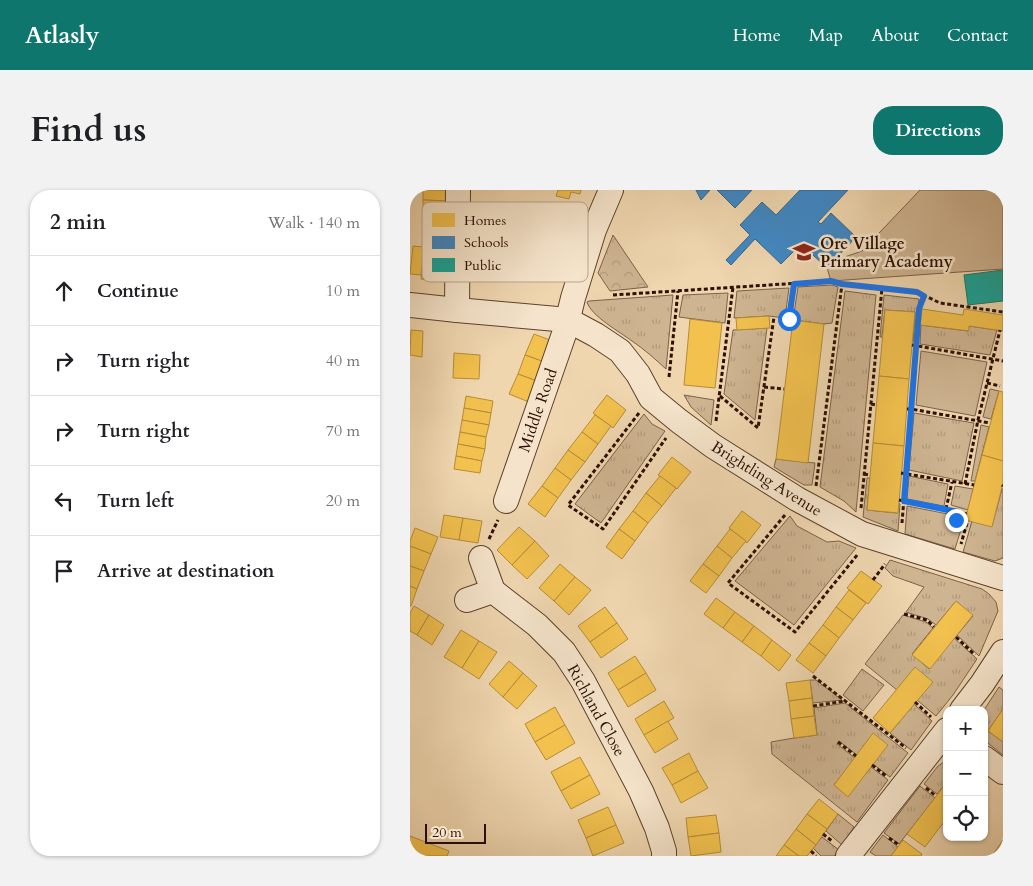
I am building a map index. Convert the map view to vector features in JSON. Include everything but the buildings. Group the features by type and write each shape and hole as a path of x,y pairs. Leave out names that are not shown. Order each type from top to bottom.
{"street":[{"name":"Middle Road","path":"588,249 611,190"},
{"path":"457,282 457,310"},
{"name":"Middle Road","path":"506,500 565,331 578,282"},
{"path":"410,305 568,320"},
{"name":"Brightling Avenue","path":"568,320 620,351 638,374 651,398 679,421 713,446 797,499 862,534 1003,578"},
{"path":"467,600 493,592 481,558"},
{"name":"Richland Close","path":"493,592 538,625 564,652 583,681 641,791 657,828 664,856"},
{"path":"965,706 997,660"},
{"path":"848,856 943,734"},
{"path":"988,761 1003,772"}],"path":[{"path":"613,295 831,281 842,284 917,292 940,303 1003,312"},
{"path":"789,319 794,284"},
{"path":"816,490 842,284"},
{"path":"716,424 734,288"},
{"path":"860,511 882,288"},
{"path":"669,377 678,291"},
{"path":"901,528 912,409 915,345 919,309 924,296"},
{"path":"720,396 758,428 774,317"},
{"path":"966,484 978,420 1000,330"},
{"path":"877,340 882,340"},
{"path":"915,345 1003,361"},
{"path":"987,383 1000,386"},
{"path":"764,387 784,389"},
{"path":"871,404 876,405"},
{"path":"644,407 568,505 603,529 667,437"},
{"path":"907,409 990,423"},
{"path":"901,473 974,486"},
{"path":"864,474 870,475"},
{"path":"946,509 952,482"},
{"path":"481,558 506,500"},
{"path":"898,500 967,514"},
{"path":"790,508 728,582 795,632 858,554"},
{"path":"958,512 956,520 967,522 960,547"},
{"path":"872,580 887,562"},
{"path":"904,614 927,620 934,627"},
{"path":"956,637 997,660"},
{"path":"813,676 922,761"},
{"path":"813,706 846,701"},
{"path":"838,742 856,756"},
{"path":"811,851 816,856"}],"green space":[{"path":"920,190 1003,190 1003,269 831,281 827,268 833,261 862,251"},
{"path":"613,235 648,287 610,291 598,273"},
{"path":"832,285 838,287 832,323 824,324 793,320 798,287"},
{"path":"789,288 785,318 769,316 734,318 737,291"},
{"path":"845,291 876,295 856,512 844,501 820,487"},
{"path":"728,293 725,323 679,317 683,295"},
{"path":"673,295 666,369 641,347 594,313 587,302 589,301"},
{"path":"884,295 919,299 915,341 913,341 915,312 885,310 882,337 880,337"},
{"path":"921,325 968,331 969,326 997,330 990,355 920,344"},
{"path":"767,328 755,420 724,394 733,330"},
{"path":"921,351 987,362 975,416 916,405"},
{"path":"990,389 999,391 991,419 983,417"},
{"path":"684,395 714,400 711,425 691,407"},
{"path":"914,413 974,423 962,481 909,470"},
{"path":"644,414 652,424 665,431 601,523 575,504"},
{"path":"981,425 989,427 975,481 971,481"},
{"path":"776,459 815,463 812,485 804,485 774,467"},
{"path":"909,476 948,484 944,506 907,499"},
{"path":"867,478 870,478 867,510 897,513 898,503 900,504 898,531 863,517"},
{"path":"955,486 973,489 968,510 951,505"},
{"path":"1002,489 1003,558 995,561 963,552 972,521 992,526"},
{"path":"907,506 953,515 952,523 962,526 955,549 905,534"},
{"path":"790,516 797,526 827,542 839,541 856,548 794,625 735,581"},
{"path":"890,560 982,589 989,594 996,602 998,611 979,656 957,635 973,616 956,601 936,625 928,619 906,612 924,587 893,576 885,568"},
{"path":"903,615 926,622 933,628 912,654 929,669 954,638 977,659 953,695 936,716 917,700 897,690 865,664"},
{"path":"862,669 884,685 863,711 843,695"},
{"path":"810,680 816,680 842,700 813,703"},
{"path":"999,687 1003,690 1003,709 988,731 988,706"},
{"path":"845,703 908,753 890,777 873,764 873,734 857,755 839,741 837,744 855,758 834,785 848,796 871,767 888,780 857,822 772,754 771,742 817,735 814,708"},
{"path":"914,704 932,721 911,750 890,733"},
{"path":"988,731 1003,742 1003,755 988,743"},
{"path":"943,763 943,787 937,794 924,784 938,766"},
{"path":"920,786 935,798 899,844 884,833"},
{"path":"838,814 854,827 842,845 826,831"},
{"path":"883,835 898,847 891,856 876,856 870,852"},
{"path":"822,837 839,850 834,856 821,856 813,848"}],"place":[{"name":"Ore Village Primary Academy","path":"804,252"}],"route":[{"path":"789,319 794,284 831,281 842,284 917,292 924,296 919,309 904,501 958,512 956,520"}]}
